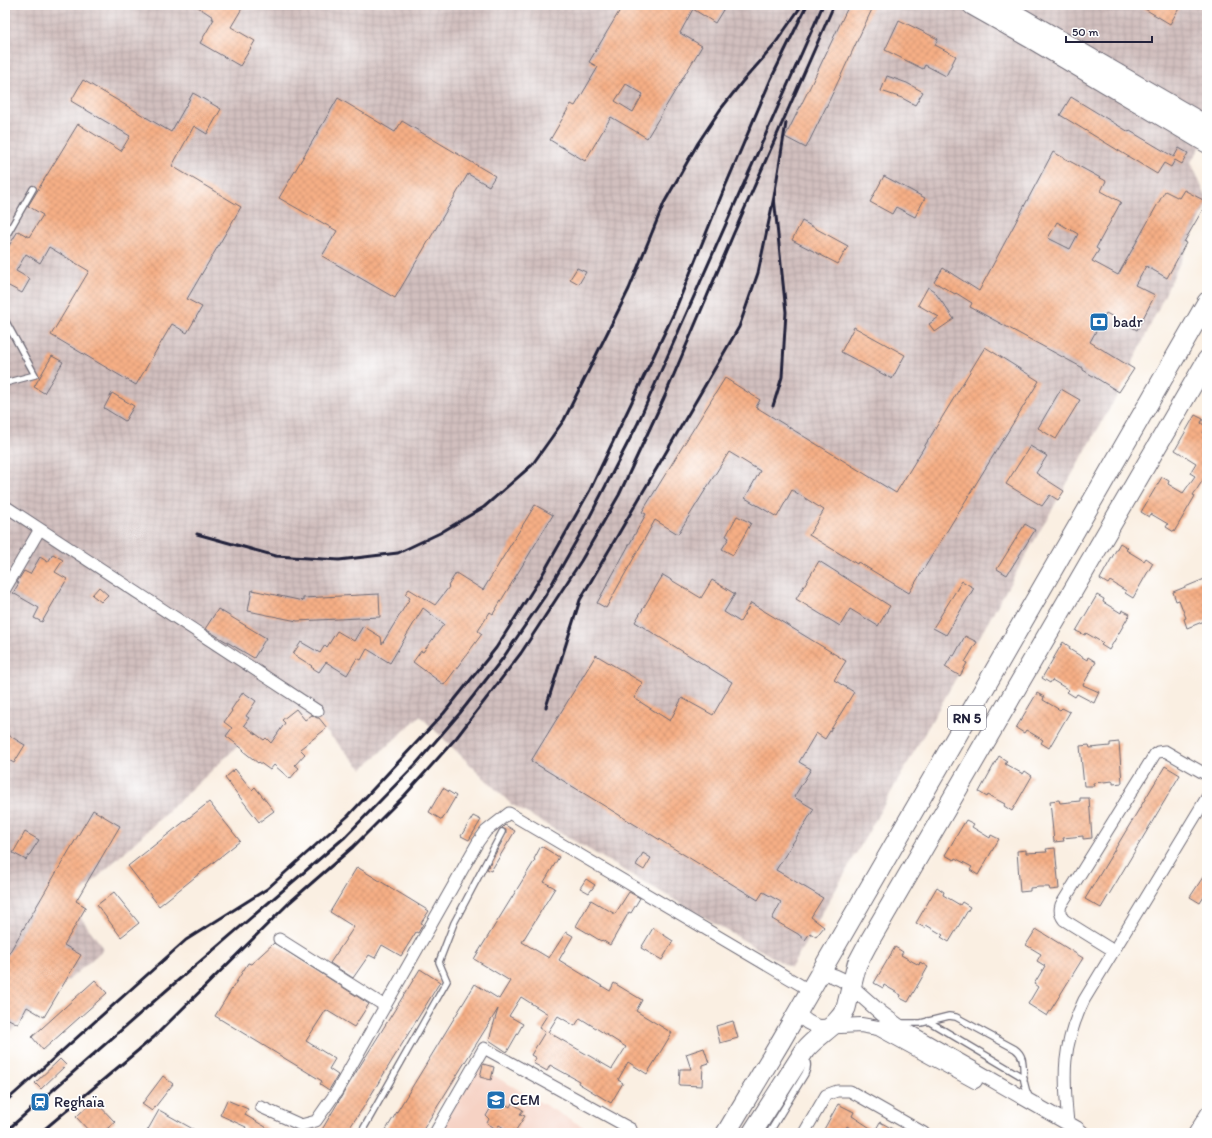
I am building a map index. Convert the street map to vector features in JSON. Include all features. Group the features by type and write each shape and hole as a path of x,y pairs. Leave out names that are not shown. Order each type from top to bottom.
{"highway":[{"path":"972,5 1004,13 1067,33 1207,114"},
{"path":"1004,13 1106,75 1207,142"},
{"path":"1004,13 1044,56 1160,126 1207,157"},
{"path":"1106,75 1207,126"},
{"name":"RN 5","path":"726,1133 781,1041 809,990 1207,302"},
{"name":"RN 5","path":"752,1133 802,1054 814,1040 831,1027 843,1014 846,1008 857,964 866,947 1207,360"},
{"path":"781,1041 802,1054"}],"street":[{"path":"5,506 318,711"},
{"path":"5,589 40,529"},
{"path":"1114,951 1064,920 1059,909 1061,905 1155,754 1165,751 1207,775"},
{"path":"1069,1128 1064,1088 1064,1070 1070,1034 1076,1016 1084,1000 1207,797"},
{"path":"261,1107 301,1125 316,1121 337,1091 478,842 486,831 509,813 809,990"},
{"path":"279,939 385,1006"},
{"path":"820,972 840,978 894,1023 1032,1103 1069,1128"},
{"path":"797,1012 804,1021 814,1026 825,1028 861,1025 870,1026 886,1032 1069,1128 1078,1130 1082,1133"},
{"path":"435,1133 484,1048 631,1129"},
{"path":"804,1133 826,1094 837,1091 850,1091 924,1133"},
{"path":"1194,1133 1207,1112"}],"lane":[{"path":"5,238 33,189"},
{"path":"5,320 35,375 5,383"},
{"path":"361,1133 447,981 439,962 454,922 502,832"},
{"path":"894,1023 918,1023 949,1016 956,1017 1015,1048 1023,1058 1025,1087 1032,1103"},
{"path":"928,1021 1024,1078"},
{"path":"769,1133 807,1070 808,1063 802,1054"}],"shaded area":[{"path":"5,5 1207,5 1207,137 1191,162 1207,199 1207,205 1119,392 791,968 511,804 420,716 362,769 321,726 271,768 240,744 70,903 104,949 5,1036"},
{"name":"CEM","path":"477,1066 594,1133 438,1133"}],"building":[{"path":"195,5 244,5 231,27 255,41 240,66 200,43 214,19"},
{"path":"623,5 726,5 715,23 693,9 680,33 702,46 647,138 611,117 585,161 550,140 571,104 575,106 598,67 589,62","holes":["626,84 643,94 633,112 615,101"]},
{"path":"849,5 874,5 806,148 785,137"},
{"path":"1138,5 1181,5 1170,24"},
{"path":"899,20 938,39 935,45 956,56 946,76 925,65 923,69 885,50"},
{"path":"887,76 907,83 923,92 915,105 902,98 881,91"},
{"path":"83,80 171,132 193,93 221,109 207,134 194,126 172,166 241,207 187,299 202,307 187,333 172,324 136,385 51,335 89,271 49,247 40,263 26,254 16,271 30,279 22,293 5,284 5,252 18,231 29,237 43,215 28,206 78,124 121,151 130,136 71,101"},
{"path":"1071,97 1174,157 1179,148 1188,153 1182,164 1175,160 1171,167 1164,163 1157,174 1060,115"},
{"path":"338,98 395,132 402,121 495,176 489,186 468,174 395,298 322,256 337,231 279,198"},
{"path":"1053,152 1106,181 1101,191 1121,202 1096,248 1099,250 1092,261 1118,275 1165,191 1179,198 1184,190 1207,202 1184,242 1186,243 1167,278 1146,266 1135,285 1155,295 1137,330 1106,313 1090,342 1134,369 1119,392 1083,370 1083,368 970,307 972,303 934,282 943,268 979,291","holes":["1057,222 1078,234 1070,249 1048,238"]},
{"path":"884,176 925,198 915,217 896,207 892,214 870,202"},
{"path":"802,221 848,246 838,264 792,240"},
{"path":"577,268 586,272 579,284 570,279"},
{"path":"928,287 934,291 954,319 935,332 929,324 939,317 918,305"},
{"path":"854,327 905,355 892,379 841,352"},
{"path":"985,347 1039,381 909,593 858,562 857,564 809,535 824,510 792,490 777,517 745,498 760,471 729,452 678,534 655,520 606,608 597,603 646,514 642,512 725,378 760,400 756,407 896,493"},
{"path":"52,356 63,362 44,393 34,387"},
{"path":"1061,389 1080,400 1056,439 1038,428"},
{"path":"112,393 134,406 125,421 104,408"},
{"path":"1195,415 1203,419 1201,423 1207,427 1203,433 1207,435 1207,474 1193,495 1195,496 1174,532 1166,527 1168,524 1151,514 1149,517 1141,512 1162,477 1169,481 1168,484 1183,493 1195,476 1190,473 1196,463 1175,450"},
{"path":"1030,446 1047,456 1036,473 1064,491 1058,500 1050,495 1042,506 1006,484"},
{"path":"535,505 553,515 493,614 490,612 478,631 482,634 444,685 413,662 421,651 423,652 444,624 423,608 390,663 367,649 361,660 357,658 347,675 326,662 319,672 293,654 301,642 320,653 325,645 327,647 337,631 354,641 363,626 381,637 382,644 410,598 405,594 409,589 435,605 449,587 448,586 456,573 483,590"},
{"path":"737,516 751,523 733,555 722,549 729,538 726,536"},
{"path":"1025,524 1035,530 1007,575 997,569"},
{"path":"1120,543 1128,548 1126,550 1144,561 1146,558 1153,563 1133,598 1125,593 1126,591 1110,581 1108,584 1100,579"},
{"path":"53,554 63,560 55,572 67,579 42,622 34,618 39,608 13,593 19,583 17,582 24,571 30,574 40,557 48,562"},
{"path":"819,561 890,606 878,626 850,609 840,626 796,599"},
{"path":"663,575 701,598 712,580 735,594 724,612 740,622 751,603 846,661 834,680 854,692 825,739 816,733 799,762 811,769 794,797 814,809 776,870 823,898 811,917 824,927 816,937 810,933 805,940 798,934 772,919 781,902 763,892 758,900 531,761 596,655 643,683 634,698 670,721 682,698 713,715 732,682 635,622"},
{"path":"1207,578 1207,620 1187,628 1184,619 1186,618 1179,600 1176,601 1173,592"},
{"path":"962,581 974,588 946,635 933,628"},
{"path":"99,587 108,595 101,602 92,595"},
{"path":"252,590 303,601 303,598 379,594 380,617 297,621 248,611"},
{"path":"1097,595 1104,599 1103,602 1121,613 1122,610 1130,614 1109,650 1101,645 1103,643 1086,633 1085,635 1076,631"},
{"path":"218,609 266,638 254,658 205,629"},
{"path":"965,636 977,642 965,662 967,663 960,676 945,667 952,655 954,656"},
{"path":"1063,642 1070,647 1069,649 1087,660 1088,657 1096,662 1083,685 1099,692 1094,703 1077,694 1075,697 1067,692 1069,690 1052,680 1050,683 1042,678"},
{"path":"243,692 256,701 246,716 249,718 244,725 264,740 266,738 271,743 285,723 282,720 296,709 305,720 312,715 319,718 327,728 300,749 305,754 295,765 299,768 290,779 274,765 270,770 259,762 258,763 226,736 232,728 224,722"},
{"path":"1037,693 1044,697 1043,700 1060,710 1062,708 1070,712 1049,748 1041,743 1043,740 1026,730 1024,733 1016,728"},
{"path":"5,733 25,745 14,763 5,758"},
{"path":"1119,742 1122,783 1113,784 1113,781 1093,783 1094,786 1084,786 1080,746 1089,745 1090,748 1110,746 1110,743"},
{"path":"999,756 1007,761 1005,764 1023,774 1025,771 1032,776 1012,811 1004,806 1005,804 979,792"},
{"path":"1165,766 1180,775 1101,908 1085,899"},
{"path":"235,769 252,790 255,787 274,811 259,822 225,778"},
{"path":"443,788 456,796 442,820 429,812"},
{"path":"1080,798 1089,798 1092,838 1083,839 1083,836 1063,838 1064,841 1054,842 1050,801 1059,800 1060,803 1080,801"},
{"path":"209,802 240,841 159,906 128,866"},
{"path":"93,810 120,826 76,901 86,907 64,945 81,955 44,1017 27,1007 18,1024 5,1017 5,960"},
{"path":"473,816 481,820 469,840 461,836"},
{"path":"966,820 974,824 972,827 990,838 991,835 999,839 978,875 970,870 972,867 955,858 954,860 945,855"},
{"path":"505,825 515,831 491,871 487,869 506,834 506,830 502,828"},
{"path":"25,832 39,840 26,860 13,853"},
{"path":"541,846 559,857 544,882 555,888 522,942 549,958 566,932 573,936 559,960 610,991 614,983 642,1000 636,1011 672,1033 647,1074 628,1062 618,1080 623,1083 611,1103 578,1083 579,1081 550,1065 547,1071 533,1063 536,1058 531,1055 545,1032 539,1028 548,1014 521,997 509,1016 523,1024 507,1052 489,1040 498,1009 421,1133 384,1133 475,984 499,999 510,981 474,959 535,860 534,859","holes":["558,1016 575,1026 580,1018 626,1047 612,1069 548,1032"]},
{"path":"1055,848 1059,889 1050,890 1049,887 1039,887 1030,888 1030,891 1020,892 1017,851 1026,850 1026,853 1047,852 1046,849"},
{"path":"643,853 651,858 644,870 636,865"},
{"path":"357,867 429,911 421,923 423,924 418,933 416,932 401,956 382,945 375,958 369,955 353,978 330,963 354,927 330,912"},
{"path":"1207,871 1207,892 1200,903 1190,897"},
{"path":"586,879 595,885 589,893 580,888"},
{"path":"937,887 944,892 943,895 960,905 962,902 970,907 949,942 941,937 943,935 926,925 925,928 916,923"},
{"path":"114,892 139,923 121,937 97,905"},
{"path":"629,892 640,898 631,913 629,912 610,945 576,926 591,900 615,914"},
{"path":"653,928 673,941 662,960 641,948"},
{"path":"1036,929 1083,958 1047,1016 1028,1004 1038,987 1034,984 1045,966 1037,961 1041,954 1026,945"},
{"path":"274,943 369,1004 354,1027 326,1010 306,1041 335,1059 329,1069 338,1075 329,1090 320,1084 322,1081 215,1016 248,963 251,964"},
{"path":"895,947 903,952 901,955 919,965 920,962 928,967 908,1002 900,998 901,995 884,985 883,988 874,983"},
{"path":"420,969 440,982 363,1108 346,1133 320,1133 350,1082"},
{"path":"95,980 107,993 43,1050 32,1037"},
{"path":"733,1021 738,1038 720,1043 716,1026"},
{"path":"704,1048 709,1063 703,1065 702,1086 679,1085 680,1069 691,1069 686,1054"},
{"path":"60,1059 66,1065 41,1089 35,1083"},
{"path":"483,1064 494,1067 491,1080 480,1077"},
{"path":"163,1076 173,1084 152,1111 142,1104"},
{"path":"496,1099 510,1107 512,1103 523,1110 520,1114 525,1116 514,1133 499,1125 496,1129 487,1123 489,1119 486,1116"},
{"path":"94,1100 115,1122 102,1133 91,1133 76,1117"},
{"path":"227,1100 248,1109 245,1115 276,1133 243,1133 246,1127 220,1115"},
{"path":"838,1104 854,1112 852,1116 875,1131 880,1122 900,1133 858,1133 847,1126 843,1133 822,1133"},
{"path":"159,1110 200,1133 146,1133"}],"railway":[{"path":"197,534 276,556 339,560 398,553 440,533 484,507 532,465 564,420 629,289 664,203 698,143 720,110 772,48 802,5"},
{"path":"5,1102 186,940 267,889 348,816 444,713 496,648 541,577 590,490 674,313 722,194 771,79 807,5"},
{"path":"5,1132 345,837 415,765 460,713 503,658 545,596 587,522 637,425 823,5"},
{"path":"40,1133 154,1037 290,902 353,847 405,795 457,737 521,653 581,561 619,495 664,398 733,235 834,5"},
{"path":"773,406 782,377 786,312 774,197 786,123"},
{"path":"546,707 580,600 739,327 758,273 774,197"}],"place":[{"name":"badr","path":"1099,322"},
{"name":"CEM","path":"496,1100"},
{"name":"Reghaïa","path":"40,1102"}]}
